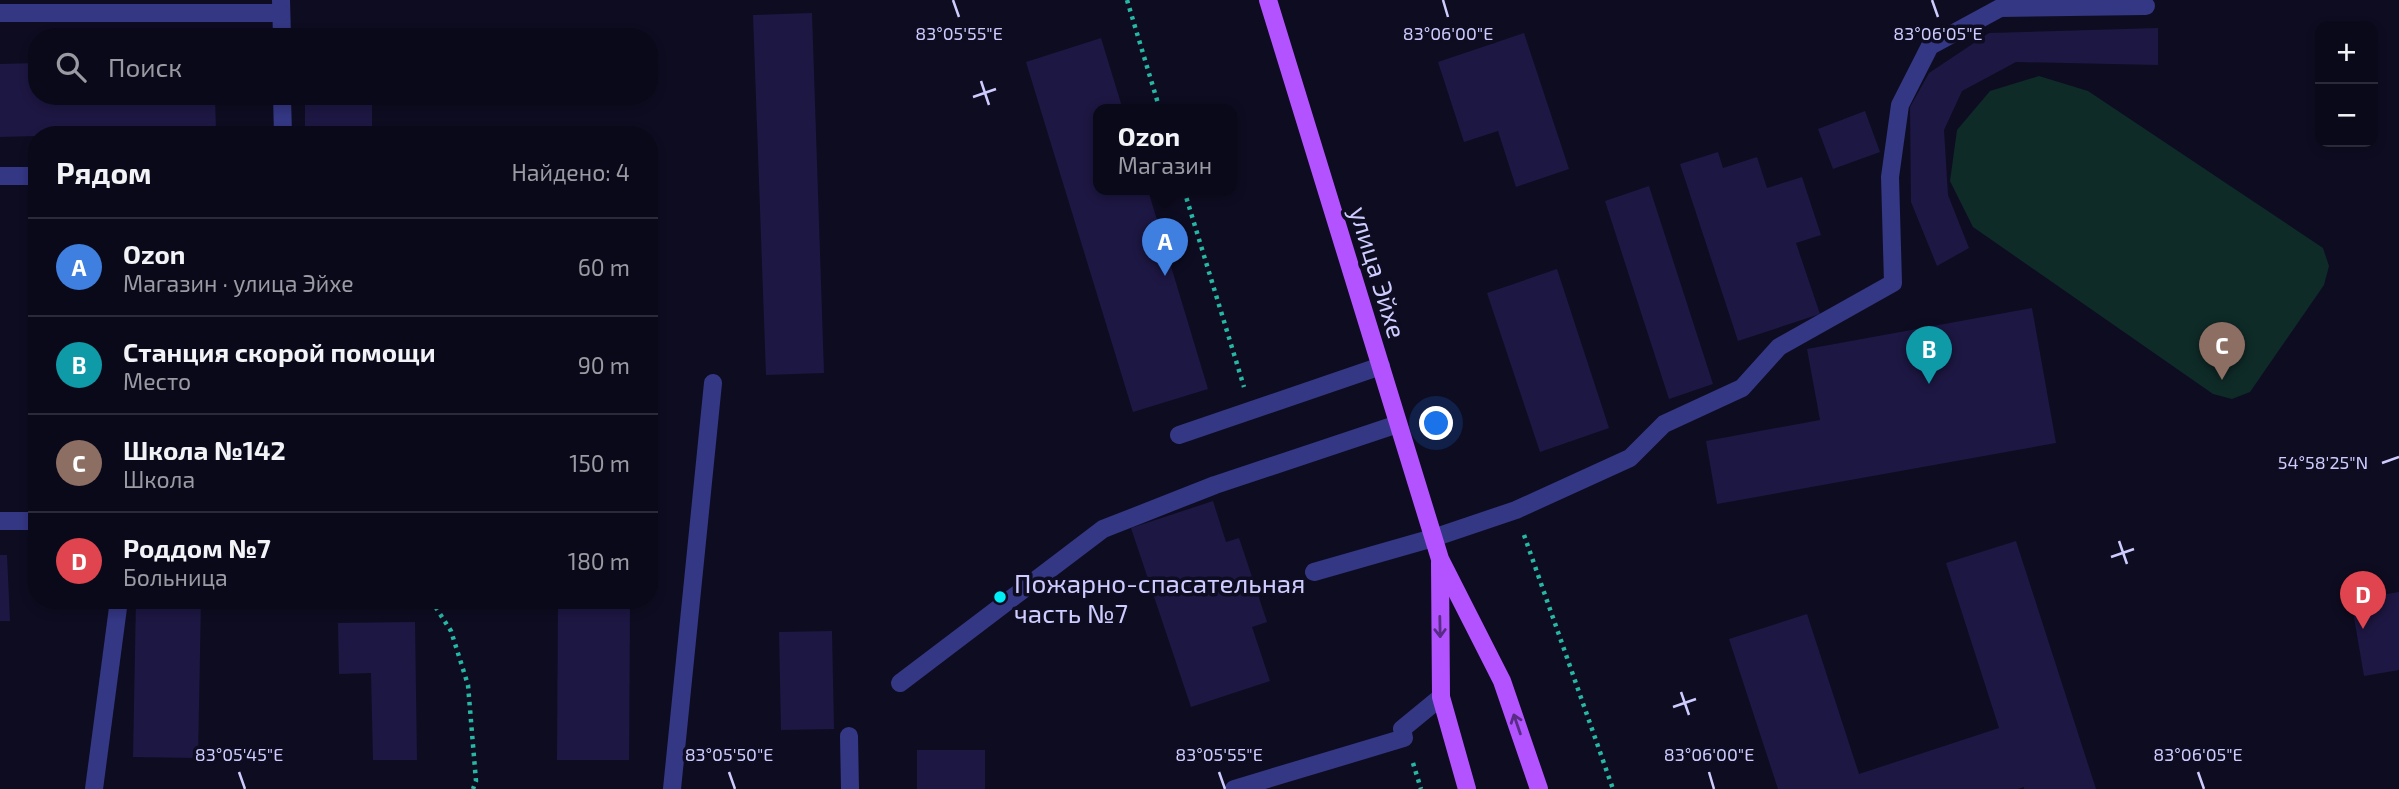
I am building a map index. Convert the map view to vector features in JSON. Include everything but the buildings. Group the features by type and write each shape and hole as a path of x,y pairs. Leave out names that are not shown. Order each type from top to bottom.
{"main road":[{"name":"улица Эйхе","path":"1268,0 1440,559 1502,681 1539,789"},
{"name":"улица Эйхе","path":"1440,559 1441,697 1467,789"}],"lane":[{"path":"0,13 281,6 282,28"},
{"path":"1314,572 1433,538 1516,510 1630,458 1664,424 1742,388 1779,347 1894,283 1890,177 1900,105 1930,46 2000,8 2146,6"},
{"path":"282,105 283,126"},
{"path":"0,176 28,176"},
{"path":"1179,435 1381,366"},
{"path":"672,789 713,383"},
{"path":"900,683 1103,529 1215,485 1398,424"},
{"path":"0,520 28,521"},
{"path":"94,789 118,609"},
{"path":"1234,789 1404,738 1402,729 1441,697"},
{"path":"849,736 850,789"}],"path":[{"path":"1127,0 1158,104"},
{"path":"1186,195 1251,410"},
{"path":"1516,510 1613,789"},
{"path":"437,609 450,631 468,685 476,781 472,789"}],"green space":[{"path":"2039,76 2088,91 2323,248 2329,266 2324,285 2250,392 2232,399 2213,394 1973,227 1950,181 1957,130 1990,91"}],"place":[{"name":"Ozon","path":"1165,276"},
{"name":"Школа №142","path":"2222,380"},
{"name":"Станция скорой помощи","path":"1929,384"},
{"name":"Пожарно-спасательная часть №7","path":"1000,597"},
{"name":"Роддом №7","path":"2363,629"}]}
